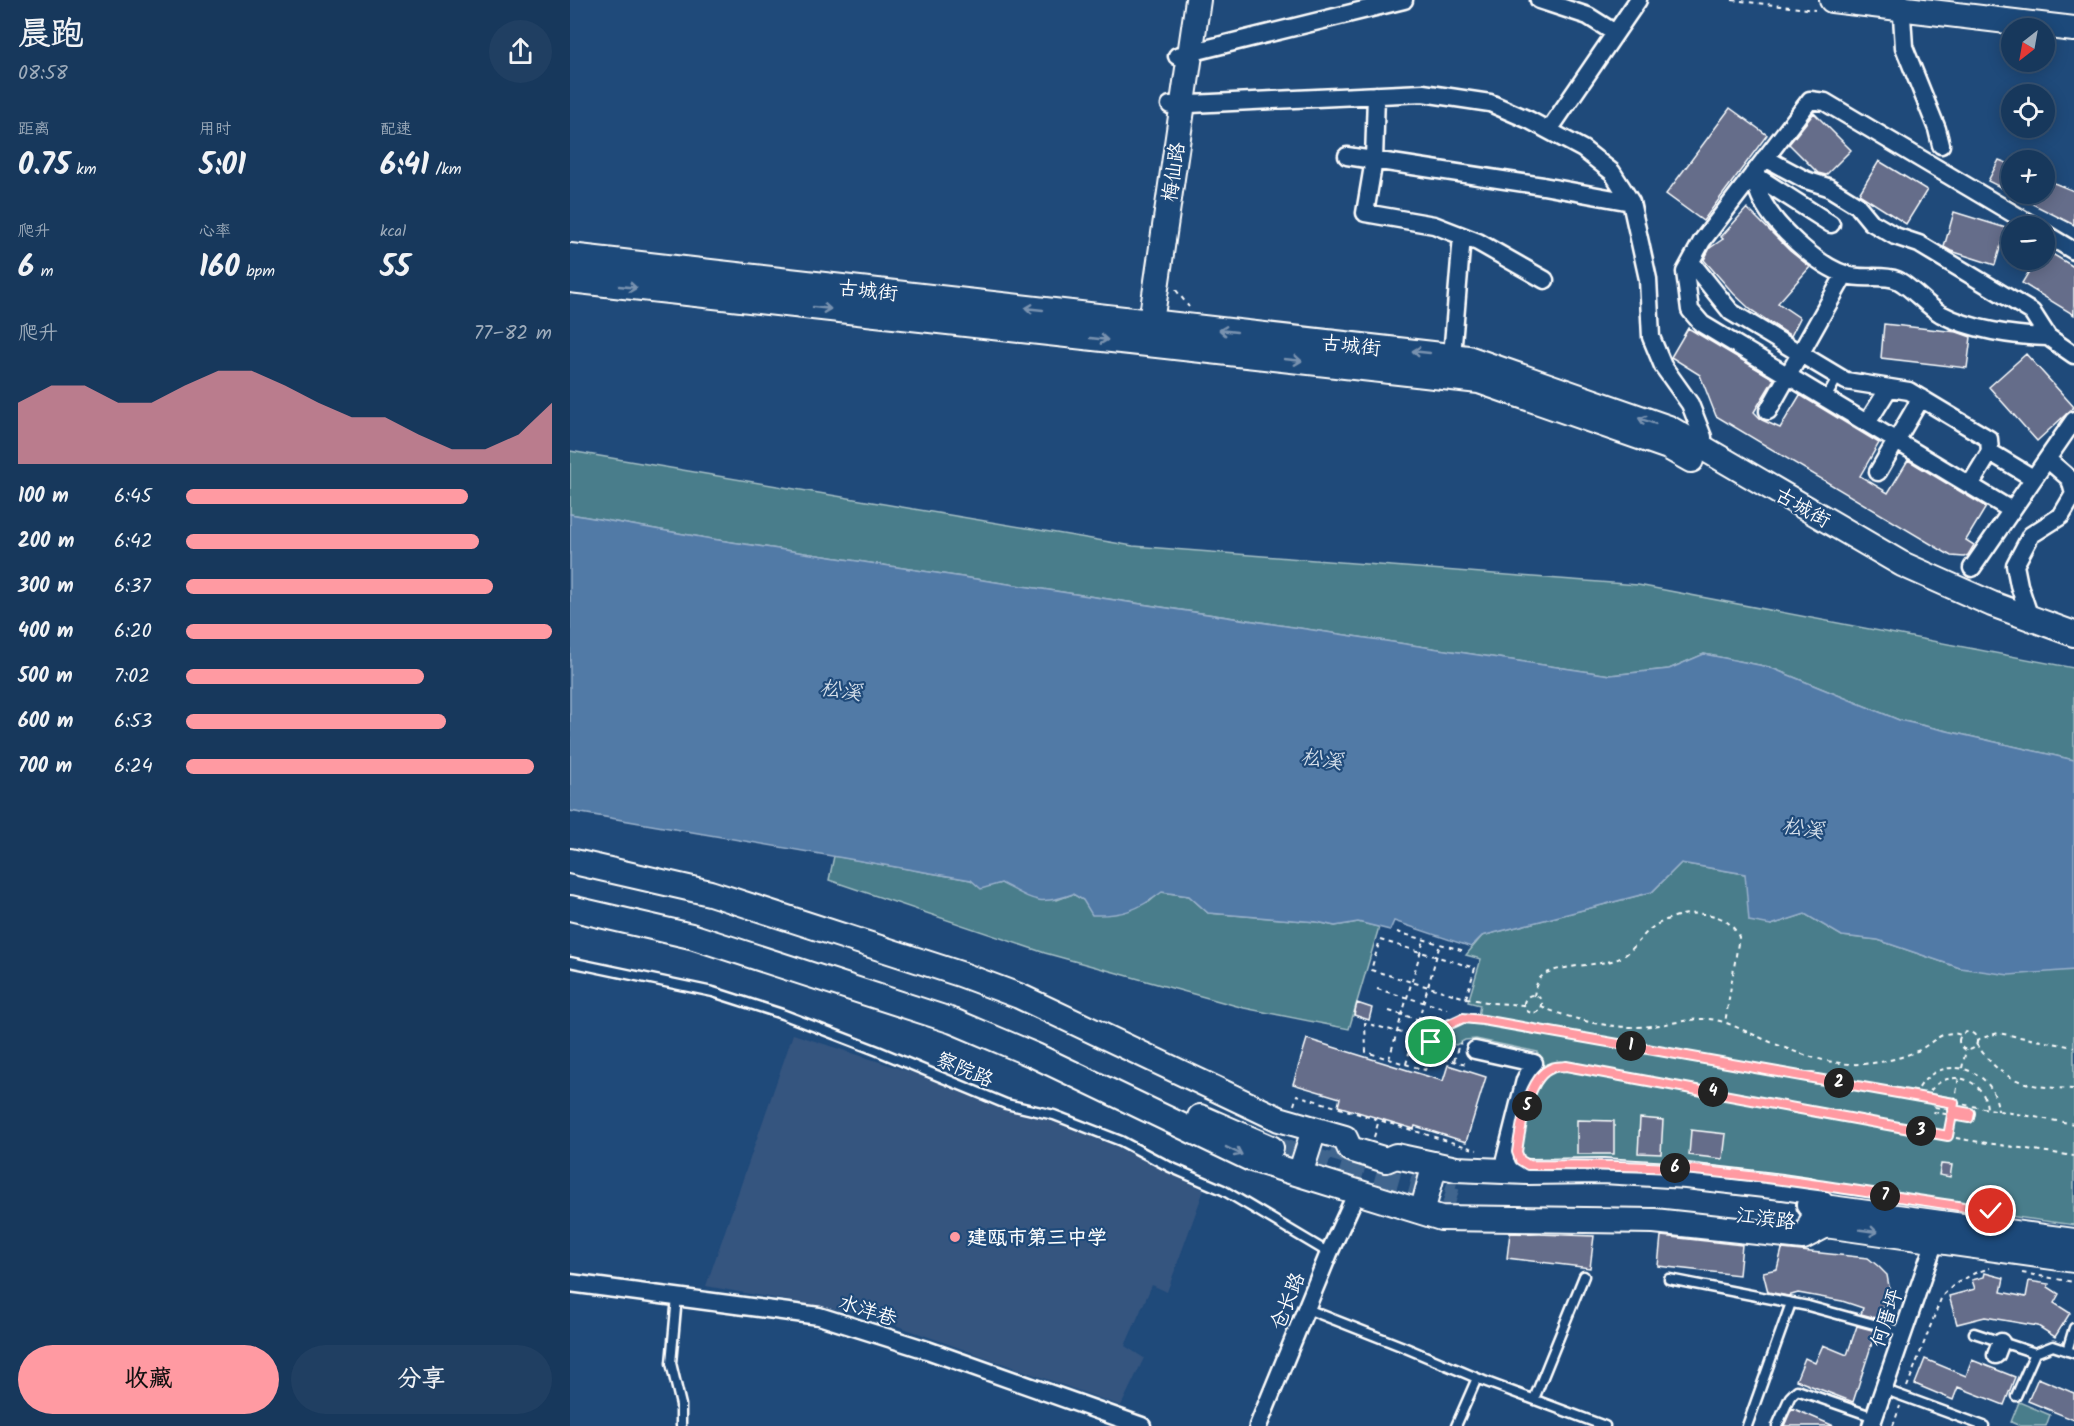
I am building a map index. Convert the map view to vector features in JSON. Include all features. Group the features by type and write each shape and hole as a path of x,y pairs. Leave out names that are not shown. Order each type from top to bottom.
{"main road":[{"name":"梅仙路","path":"1184,54 1186,0"},
{"name":"梅仙路","path":"1143,332 1184,54 1198,0"},
{"path":"1832,0 1898,3 2074,21"},
{"path":"1898,3 2074,29"},
{"name":"古城街","path":"570,256 1143,332 1479,381 1668,447 1898,580 1988,620 2074,651"},
{"name":"古城街","path":"570,280 1143,332 1468,358 1669,428 1902,564 1992,604 2074,634"},
{"path":"570,861 710,893 960,974 1019,996 1279,1119 1279,1134"},
{"path":"570,875 705,907 968,991 1017,1011 1279,1134"},
{"path":"570,892 699,923 960,1007 1044,1042 1188,1111 1279,1134 1314,1130 1345,1138 1350,1149 1386,1160 1396,1156 1456,1169 1603,1171 1686,1176 1809,1191 1825,1216 1803,1237 1654,1221 1441,1218 1251,1159 1036,1056 953,1021 691,936 570,908"},
{"path":"1300,1174 1314,1130"},
{"path":"1357,1192 1368,1155"},
{"path":"1422,1212 1435,1164"},
{"name":"江滨路","path":"1456,1192 1504,1186 1586,1186 1694,1191 1825,1216 1939,1232 2074,1260"},
{"name":"江滨路","path":"1939,1232 2074,1241"}],"street":[{"path":"1184,54 1404,0"},
{"path":"1539,0 1588,16 1615,33"},
{"path":"1549,130 1638,0"},
{"path":"1898,3 1904,47 1937,129 1941,145"},
{"path":"1176,104 1423,93 1490,103 1549,130 1583,149 1612,172 1631,202 1648,279 1651,337 1663,366 1690,404 1703,437 1702,448"},
{"path":"1376,95 1374,160 1365,213 1434,225 1478,242 1545,280"},
{"path":"2011,510 1702,324 1690,310 1685,272 1702,241 1810,100 1825,102 2017,216"},
{"path":"1347,156 1631,202"},
{"path":"1765,158 1806,180 1828,187 1857,205 1871,222 1895,236 1919,244 2032,312 2048,337 2074,354"},
{"path":"1753,174 1831,224"},
{"path":"1753,174 1760,196 1768,210 1794,240 1820,263 1845,274 1897,280 1940,313 1962,322 2019,336 2048,337"},
{"path":"1452,356 1462,236"},
{"path":"2055,240 2074,251"},
{"path":"1691,262 1731,312 1838,377 1846,381 1909,391 1989,439 1990,452 1970,485"},
{"path":"1768,411 1845,274"},
{"path":"1718,333 1731,312"},
{"path":"1867,423 1889,388"},
{"path":"1878,472 1921,398"},
{"path":"1972,568 2074,420"},
{"path":"1990,452 2033,478"},
{"path":"2030,618 2019,585 2016,565 2020,552 2031,536 2061,516 2074,494 2070,479 2047,459"},
{"path":"1469,1055 1534,1063 1525,1080 1502,1171"},
{"name":"仓长路","path":"1258,1426 1329,1253 1357,1192"},
{"name":"何厝坪","path":"1872,1422 1939,1232"},
{"name":"水洋巷","path":"570,1283 819,1316 927,1350 1142,1426"}],"lane":[{"path":"1826,398 1838,377"},
{"name":"察院路","path":"570,962 713,992 782,1014 1006,1104 1054,1115 1121,1141 1170,1167 1223,1190 1329,1253"},
{"path":"1534,1399 1584,1276"},
{"path":"1669,1279 1791,1303 1903,1332"},
{"path":"677,1297 671,1363 681,1405 681,1426"},
{"path":"1747,1426 1791,1303"},
{"path":"1307,1309 1477,1378 1605,1426"},
{"path":"1974,1333 1998,1348 2035,1353 2053,1346 2071,1352 2074,1328"},
{"path":"2016,1396 2035,1353"},
{"path":"1456,1426 1477,1378"},
{"path":"1883,1389 1984,1426"},
{"path":"1777,1426 1790,1398 1797,1390 1872,1422"}],"path":[{"path":"1534,996 1537,984 1547,972 1618,959 1630,952 1652,928 1666,920 1685,915 1704,914 1718,916 1735,928 1739,937 1725,1023"},
{"path":"1397,932 1465,951"},
{"path":"1466,998 1475,968 1380,940 1371,970 1466,998 1492,1003 1524,1005"},
{"path":"1389,1059 1424,940"},
{"path":"1406,1064 1440,944"},
{"path":"1377,988 1447,1009"},
{"path":"1534,996 1541,1001 1538,1011 1527,1010 1524,1005 1528,997 1534,996"},
{"path":"1541,1007 1589,1023 1627,1028 1691,1020 1719,1020 1809,1056 1849,1064 1867,1064 1905,1056 1919,1050 1941,1034 1970,1033 2005,1074 2040,1086 2074,1089"},
{"path":"1389,1011 1430,1023"},
{"path":"1431,1042 1448,1025 1463,1018 1483,1020 2074,1124"},
{"path":"1438,1044 1425,1070 1366,1052 1365,1023 1438,1044 1469,1055"},
{"path":"1961,1035 1959,1044 1966,1049 1998,1033 2074,1047"},
{"path":"1962,1068 1966,1049"},
{"path":"1455,1061 1456,1055"},
{"path":"1443,1059 1455,1061 1469,1055"},
{"path":"1545,1072 1551,1068 1566,1066 1584,1068 1948,1136 2074,1156"},
{"path":"1915,1096 1920,1085 1934,1073 1943,1069 1962,1068 1980,1076 1987,1082 1996,1099 1998,1111"},
{"path":"1926,1099 1937,1083 1944,1079 1959,1077 1968,1080 1981,1090 1987,1109"},
{"path":"1953,1110 1959,1077"},
{"path":"1279,1134 1297,1095 1482,1152"},
{"path":"1935,1107 1970,1113 1969,1118 1952,1115 1934,1112 1935,1107"},
{"path":"1948,1136 1952,1115"},
{"path":"1893,1426 1942,1296 1955,1284 1975,1273 1991,1268"},
{"path":"2022,1273 2074,1282"}],"shaded area":[{"name":"建瓯市第三中学","path":"793,1034 914,1073 998,1108 1056,1122 1117,1147 1204,1190 1167,1292 1152,1285 1125,1346 1144,1358 1121,1406 867,1315 706,1286"}],"green space":[{"path":"570,451 1133,546 1638,585 2074,668 2074,760 1899,720 1769,667 1704,654 1669,669 1610,675 712,539 570,514"},
{"path":"834,856 971,880 981,888 1001,883 1057,900 1073,894 1083,900 1149,902 1161,892 1189,896 1208,913 1317,922 1335,926 1358,922 1379,927 1349,1029 1244,1008 1045,953 829,880"},
{"path":"1681,863 1745,874 1771,925 1805,914 1842,936 1878,940 1960,968 2074,970 2074,1225 1722,1176 1524,1167 1515,1159 1511,1148 1538,1052 1476,1039 1465,1040 1456,1045 1430,1038 1440,1028 1457,1018 1478,1016 1480,1005 1468,1002 1481,959 1466,955 1482,936 1652,892"},
{"path":"2019,1402 2050,1415 2046,1426 2020,1426 2011,1422"}],"water":[{"name":"松溪","path":"570,514 712,539 1610,675 1669,669 1704,654 1769,667 1899,720 2074,760 2074,970 2009,975 1960,968 1878,940 1842,936 1805,914 1771,925 1749,921 1745,874 1681,863 1652,892 1482,936 1471,947 1394,921 1390,930 1358,922 1335,926 1317,922 1208,913 1189,896 1162,892 1129,911 1092,915 1083,900 1073,894 1051,900 1035,899 1001,883 981,889 971,880 570,811"}],"building":[{"path":"1730,108 1767,135 1703,221 1666,194"},
{"path":"1814,113 1851,150 1826,175 1818,173 1789,144"},
{"path":"1999,160 2001,161 2001,188 1988,181"},
{"path":"1879,161 1927,190 1906,224 1859,194"},
{"path":"2055,183 2074,191 2074,225 2033,204 2055,204"},
{"path":"1747,208 1790,251 1810,267 1778,303 1800,318 1791,336 1751,310 1704,260 1710,248 1723,239 1721,237"},
{"path":"1954,212 2001,226 2001,245 1995,265 1944,247"},
{"path":"2055,256 2074,267 2074,315 2022,283 2030,270 2055,270"},
{"path":"1884,324 1957,332 1971,337 1967,368 1881,358"},
{"path":"1688,328 1774,379 1754,412 1762,420 1780,428 1800,395 1879,443 1860,476 1888,493 1908,460 1986,507 1966,540 1974,545 1968,555 1951,556 1716,416 1700,375 1671,357"},
{"path":"2026,354 2074,407 2037,441 1989,387"},
{"path":"1357,1003 1372,1008 1369,1020 1354,1015"},
{"path":"1307,1039 1443,1081 1448,1065 1486,1077 1466,1142 1338,1106 1340,1098 1293,1084"},
{"path":"1640,1118 1663,1120 1661,1154 1638,1153"},
{"path":"1577,1120 1614,1121 1614,1154 1577,1154"},
{"path":"1691,1130 1726,1134 1723,1159 1689,1155"},
{"path":"1941,1164 1952,1165 1950,1177 1939,1175"},
{"path":"1510,1233 1594,1236 1590,1268 1507,1258"},
{"path":"1661,1236 1742,1245 1739,1275 1658,1266"},
{"path":"1782,1249 1868,1258 1887,1275 1888,1297 1880,1319 1861,1314 1863,1308 1842,1301 1798,1293 1788,1296 1768,1292 1763,1272 1777,1269"},
{"path":"1985,1273 2004,1278 2001,1292 2026,1297 2029,1281 2049,1284 2048,1287 2059,1294 2054,1303 2070,1313 2055,1337 2038,1326 1985,1317 1957,1324 1949,1296 1975,1289 1972,1280 1984,1277"},
{"path":"1857,1326 1876,1331 1853,1402 1796,1380 1805,1358 1815,1363 1823,1345 1847,1355"},
{"path":"1925,1359 1966,1376 1972,1360 2015,1377 2004,1405 1958,1387 1953,1400 1915,1384"},
{"path":"2038,1378 2074,1393 2074,1420 2028,1401"},
{"path":"1792,1408 1834,1426 1784,1426"}],"tunnel":[{"path":"1297,1138 1368,1158"},
{"path":"1271,1148 1456,1201"},
{"path":"1413,1171 1457,1183"}],"place":[{"name":"建瓯市第三中学","path":"955,1237"}],"route":[{"path":"1431,1042 1448,1025 1463,1018 1483,1020 1954,1103 1953,1110 1970,1113 1969,1118 1952,1115 1948,1136 1566,1066 1551,1068 1533,1087 1517,1152 1520,1160 1528,1165 1624,1165 1683,1169 1742,1175 1991,1211"}]}
